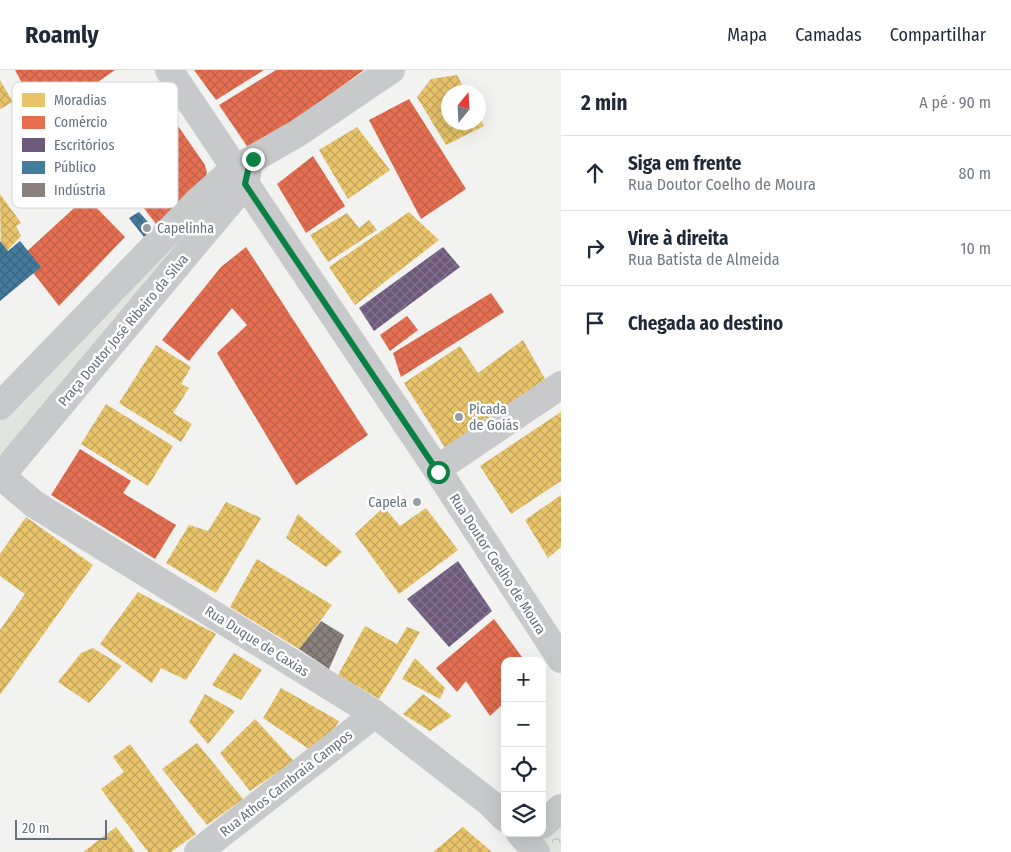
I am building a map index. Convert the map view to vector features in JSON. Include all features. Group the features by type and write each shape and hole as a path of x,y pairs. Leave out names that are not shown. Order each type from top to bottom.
{"street":[{"name":"Rua Doutor Coelho de Moura","path":"169,70 178,82"},
{"path":"243,171 391,70"},
{"name":"Rua Doutor Coelho de Moura","path":"178,82 243,171 561,658"},
{"name":"Praça Doutor José Ribeiro da Silva","path":"0,406 198,201 243,171"},
{"name":"Praça Doutor José Ribeiro da Silva","path":"0,476 243,171"},
{"path":"438,472 446,463 561,385"},
{"name":"Rua Duque de Caxias","path":"0,476 34,504 375,714 490,803 501,814"},
{"name":"Rua Athos Cambraia Campos","path":"198,852 375,714"},
{"path":"529,839 561,808"}],"green space":[{"path":"201,213 0,474 0,407"},
{"path":"561,818 561,852 546,852 536,841 540,837 546,837 546,832"}],"building: Moradias":[{"path":"457,75 462,85 441,85 441,130 476,130 446,145 417,97 431,79"},
{"path":"0,80 12,103 0,109"},
{"path":"357,127 390,170 348,199 319,150"},
{"path":"0,194 21,223 16,226 21,236 1,257"},
{"path":"409,212 439,240 355,305 329,267"},
{"path":"347,213 359,228 369,220 377,230 328,262 310,235"},
{"name":"Picada de Goiás","path":"523,340 545,379 447,451 404,383 460,346 478,373"},
{"path":"156,345 191,367 181,384 189,388 173,413 192,424 181,442 119,403"},
{"path":"106,404 173,446 148,486 81,444"},
{"path":"561,412 561,481 511,514 480,466"},
{"path":"561,495 561,547 548,558 525,520"},
{"path":"226,502 261,518 216,593 166,563 189,525 208,531"},
{"path":"384,507 400,526 426,508 458,550 399,594 355,534"},
{"path":"298,514 342,552 326,567 286,538"},
{"path":"26,517 93,565 0,695 0,630 25,594 0,576 0,554"},
{"path":"257,559 332,605 299,649 230,607"},
{"path":"138,592 216,634 186,680 161,668 152,683 100,644"},
{"path":"365,626 397,644 407,627 420,632 379,699 338,675"},
{"path":"93,648 122,666 89,703 58,682 81,653"},
{"path":"234,653 262,670 241,700 212,685"},
{"path":"415,658 445,688 440,699 402,679"},
{"path":"281,688 339,721 318,755 263,718"},
{"path":"205,694 235,711 208,744 189,722"},
{"path":"423,694 452,716 430,731 403,714"},
{"path":"255,719 294,761 250,791 220,753"},
{"path":"197,743 243,799 207,825 162,769"},
{"path":"130,744 196,834 171,852 148,852 101,789 124,772 113,757"},
{"path":"116,827 135,852 83,852"},
{"path":"463,827 492,852 433,852"}],"building: Comércio":[{"path":"15,70 115,70 98,82 21,82"},
{"path":"194,70 264,70 216,100"},
{"path":"276,70 364,70 251,152 219,105"},
{"path":"409,99 466,189 421,219 369,120"},
{"path":"178,126 205,165 207,173 203,182 159,228 144,208 178,208"},
{"path":"313,156 345,206 306,233 277,184"},
{"path":"74,208 97,208 125,237 59,306 21,257"},
{"path":"246,247 368,435 296,485 217,353 247,325 232,308 189,361 162,340 221,267"},
{"path":"491,293 504,312 401,377 393,353"},
{"path":"407,316 418,330 390,351 380,335"},
{"path":"80,449 131,481 123,493 176,525 155,559 51,495"},
{"path":"494,619 522,657 501,657 501,706 490,716 466,681 457,692 436,668"}],"building: Escritórios":[{"path":"443,247 460,267 374,331 359,308"},
{"path":"458,561 492,611 449,647 407,599"}],"building: Público":[{"path":"139,212 156,231 144,237 129,218"},
{"path":"0,241 8,251 20,241 41,267 0,301"}],"building: Indústria":[{"path":"321,621 344,635 329,669 299,649"}],"place":[{"name":"Capelinha","path":"147,228"},
{"name":"Picada de Goiás","path":"459,417"},
{"name":"Capela","path":"417,502"}],"route":[{"path":"253,159 250,161 245,184 438,472"}]}
